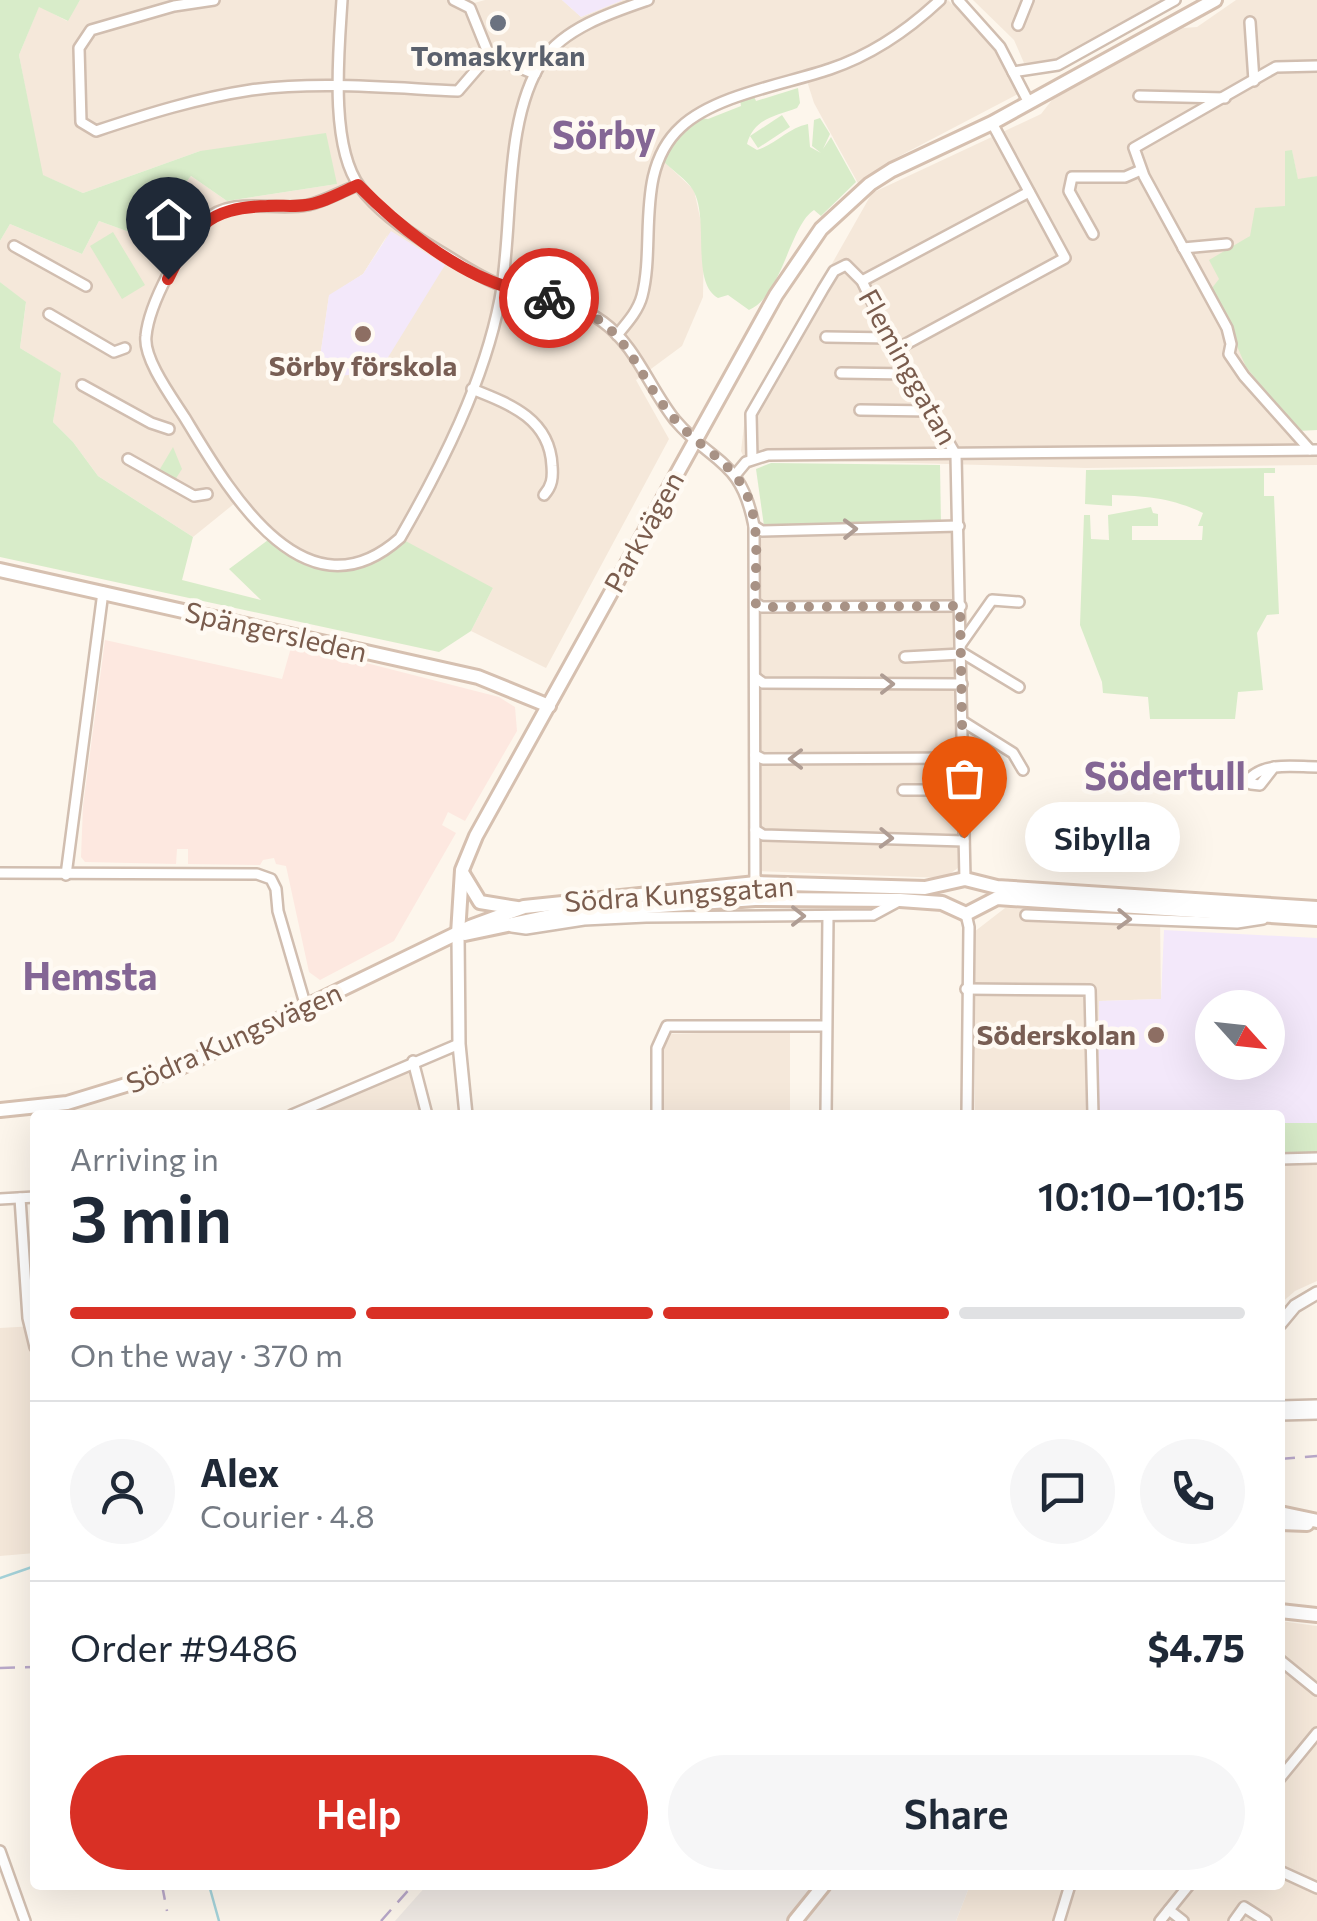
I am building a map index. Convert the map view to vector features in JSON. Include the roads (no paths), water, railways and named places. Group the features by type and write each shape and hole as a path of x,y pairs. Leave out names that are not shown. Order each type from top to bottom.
{"main road":[{"name":"Parkvägen","path":"458,934 462,870 476,836 776,295 821,229 870,184 892,170 992,123 1215,0"},
{"name":"Spängersleden","path":"0,570 478,677 549,706"},
{"path":"462,870 480,902 519,908"},
{"name":"Södra Kungsgatan","path":"458,934 519,908 756,883 926,888 966,883 1317,908"},
{"path":"952,906 948,897 966,883 982,893 982,903"},
{"path":"966,914 996,898 1278,916 1317,923"},
{"name":"Södra Kungsgatan","path":"458,934 472,935 564,913 755,900 900,900 952,906 966,914"},
{"name":"Södra Kungsvägen","path":"0,1110 67,1104 175,1070 458,934"},
{"path":"1285,1515 1317,1522"},
{"path":"1285,1523 1317,1522"},
{"path":"1285,1612 1317,1614"},
{"path":"795,1921 820,1890"}],"street":[{"path":"214,0 174,6 91,30 79,48 81,122 96,130 170,106 253,90 338,86 458,91 490,55"},
{"path":"342,0 338,86 346,156 358,185 388,216 413,234 502,286 572,304 607,324 676,421 736,474 749,499 754,526 755,900"},
{"path":"454,0 470,8 490,55 536,74"},
{"path":"358,185 307,206 238,207 206,220 178,257 146,335 151,360 163,381 229,491 254,520 280,543 307,558 348,566 366,562 400,538 472,388 502,286 520,114 543,58 570,34 648,0"},
{"path":"617,334 642,296 648,210 655,176 680,127 709,108 834,68 865,54 900,34 940,0"},
{"path":"958,0 1000,47 1028,101"},
{"path":"1018,25 1028,0"},
{"path":"1013,72 1058,65 1174,0"},
{"path":"1250,22 1254,81"},
{"path":"1314,450 1244,376 1229,354 1232,344 1227,328 1134,148 1276,68 1317,66"},
{"path":"1139,96 1225,98"},
{"path":"896,350 1065,258 992,123"},
{"path":"1093,234 1069,191 1072,177 1126,177 1142,170"},
{"path":"862,281 1029,192"},
{"path":"1184,248 1227,244"},
{"path":"14,246 86,286"},
{"name":"Fleminggatan","path":"752,459 751,414 834,271 846,264 862,281 956,455 966,883"},
{"path":"50,314 114,352 125,348"},
{"path":"826,337 890,338"},
{"path":"842,373 910,374"},
{"path":"82,385 152,423 169,428"},
{"path":"472,388 526,415 550,442 553,476 544,495"},
{"path":"860,410 931,411"},
{"path":"736,474 746,462 768,455 1314,450"},
{"path":"128,458 194,496 207,494"},
{"path":"754,526 762,531 958,526"},
{"path":"66,875 103,592"},
{"path":"961,650 992,600 1018,602"},
{"path":"755,603 762,607 960,606"},
{"path":"905,656 961,650 1019,687"},
{"path":"756,678 763,683 962,684"},
{"path":"962,721 1013,753 1023,770"},
{"path":"755,755 763,759 963,758"},
{"path":"1274,767 1317,767"},
{"path":"903,790 963,790"},
{"path":"755,830 762,835 964,840"},
{"path":"0,873 257,874 270,879 276,889 278,911 306,1007"},
{"name":"Södra Kungsgatan","path":"504,926 526,929 584,920 646,917 874,915 900,900"},
{"path":"966,914 967,1110"},
{"path":"1026,915 1237,924 1278,916"},
{"path":"826,1110 828,916"},
{"name":"Parkvägen","path":"458,934 459,1044 466,1110"},
{"path":"966,989 1090,990 1093,1110"},
{"path":"657,1110 657,1048 668,1026 825,1026"},
{"path":"303,1110 459,1044"},
{"path":"412,1061 426,1110"},
{"path":"1285,1159 1317,1158"},
{"path":"0,1199 30,1197"},
{"path":"20,1198 30,1326"},
{"path":"1285,1318 1294,1306 1317,1293"},
{"path":"1285,1410 1317,1409"},
{"path":"1285,1664 1317,1690"},
{"path":"1285,1771 1317,1733"},
{"path":"0,1851 25,1921"},
{"path":"1285,1873 1317,1888"},
{"path":"1059,1921 1068,1890"},
{"path":"1160,1921 1185,1890"},
{"path":"1234,1921 1244,1907 1266,1921"},
{"path":"1170,1910 1183,1921"}],"waterway":[{"path":"0,1578 30,1568"},
{"path":"210,1890 219,1921"}],"railway":[{"path":"1285,1459 1317,1456"},
{"path":"0,1668 30,1667"},
{"path":"163,1890 167,1911"},
{"path":"381,1921 409,1890"}],"place":[{"name":"Tomaskyrkan","path":"498,23"},
{"name":"Sörby förskola","path":"363,334"},
{"name":"Sibylla","path":"964,838"},
{"name":"Söderskolan","path":"1156,1035"}],"district":[{"name":"Sörby","path":"604,136"},
{"name":"Södertull","path":"1165,777"},
{"name":"Hemsta","path":"90,977"}]}
